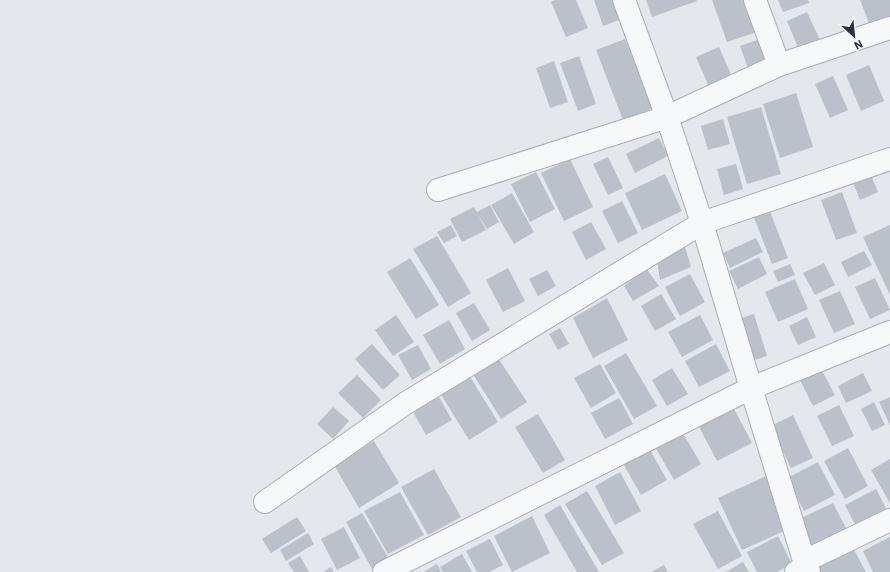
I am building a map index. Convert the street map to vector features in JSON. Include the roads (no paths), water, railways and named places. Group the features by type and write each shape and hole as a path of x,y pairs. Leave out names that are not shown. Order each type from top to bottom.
{"street":[{"path":"624,0 667,117 702,223 804,570"},
{"path":"755,0 779,65"},
{"path":"438,190 667,117 779,65 890,28"},
{"path":"264,502 406,403 702,223 890,159"},
{"path":"384,572 751,388 890,332"},
{"path":"804,570 807,560 890,520"}]}
